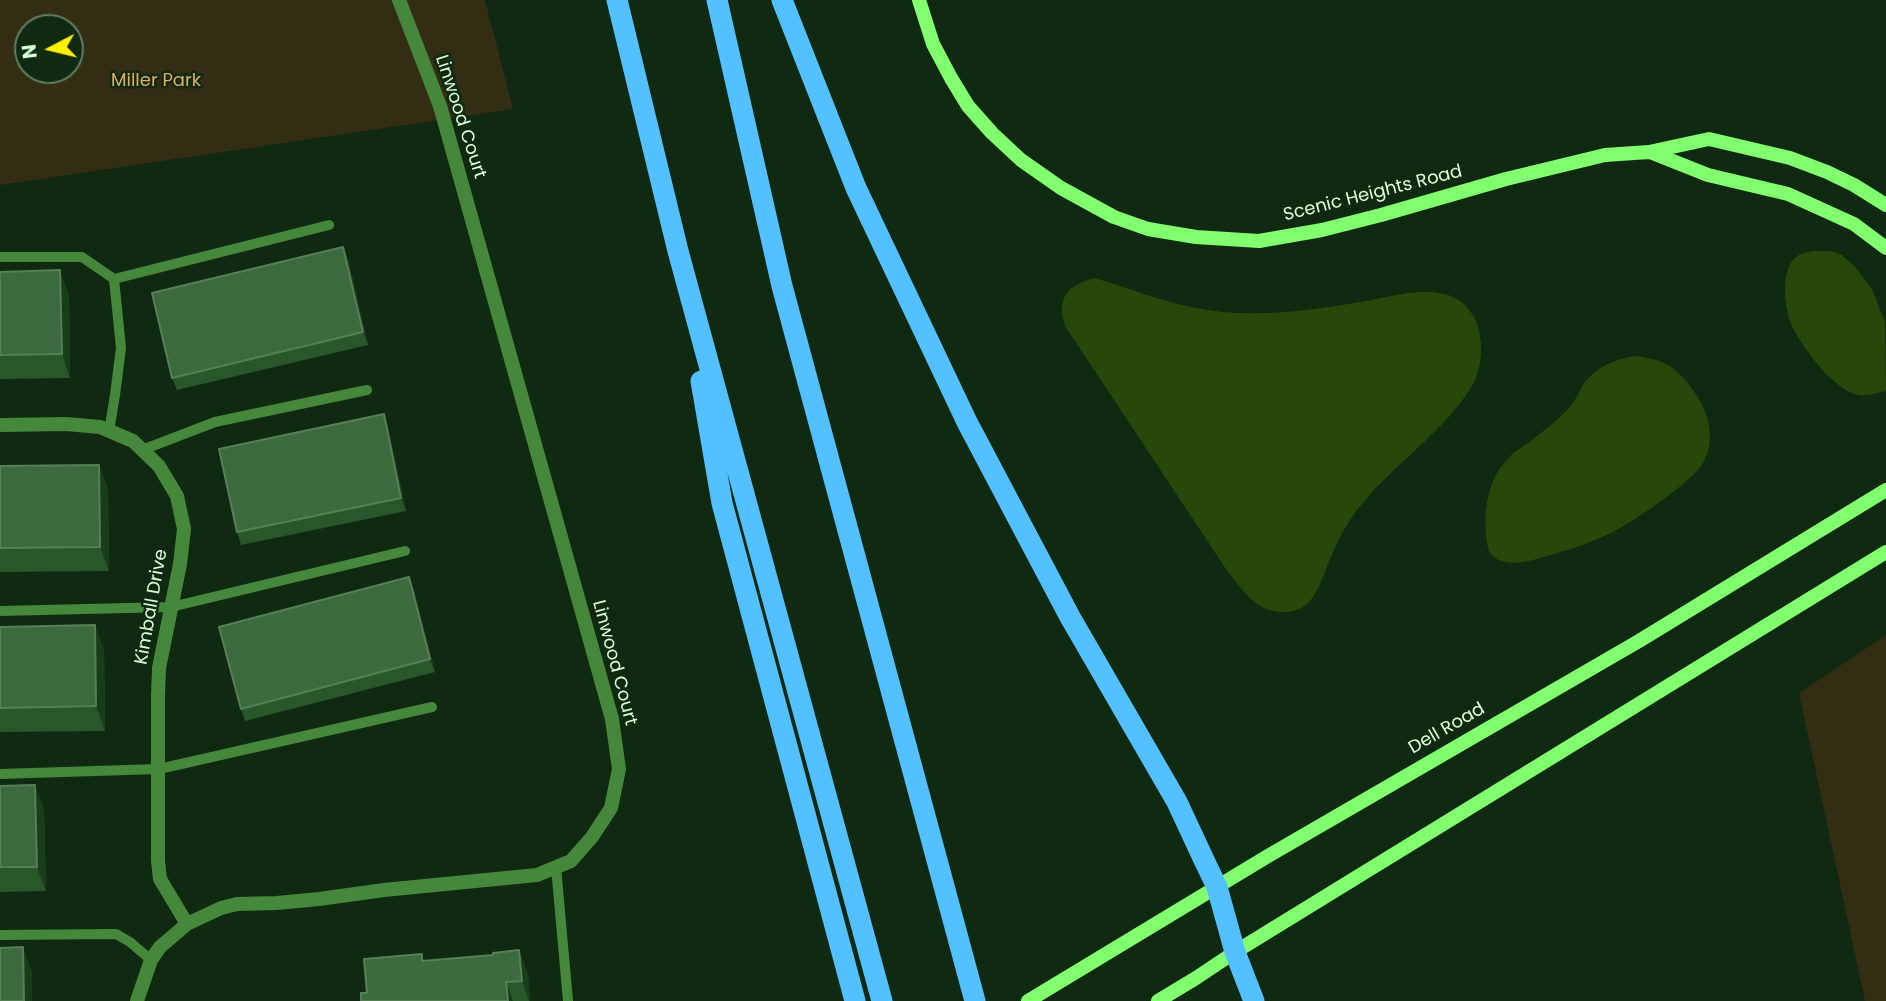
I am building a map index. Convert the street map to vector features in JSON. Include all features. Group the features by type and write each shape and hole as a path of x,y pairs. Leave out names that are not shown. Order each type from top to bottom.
{"highway":[{"path":"617,0 678,251 882,1001"},
{"path":"717,0 782,286 975,1001"},
{"path":"782,0 856,188 967,422 1070,617 1177,802 1217,887 1235,951 1254,1001"},
{"path":"678,251 722,503 855,1001"}],"main road":[{"name":"Scenic Heights Road","path":"919,0 933,44 951,78 968,106 992,133 1021,160 1061,188 1114,216 1148,229 1196,237 1259,241 1322,230 1506,178 1605,155 1649,152 1709,139 1790,158 1854,185 1886,205"},
{"name":"Scenic Heights Road","path":"1649,152 1708,175 1788,194 1854,225 1886,248"},
{"name":"Dell Road","path":"1028,1001 1268,856 1639,641 1886,490"},
{"path":"1158,1001 1235,951 1886,552"}],"street":[{"name":"Linwood Court","path":"137,1001 151,960 171,937 203,915 236,904 277,903 537,875 571,861 592,837 611,808 620,769 611,719 440,106 399,0"},
{"name":"Kimball Drive","path":"0,425 66,424 100,427 133,441 159,466 177,496 184,530 180,564 159,668 158,860 160,879 187,925"}],"lane":[{"path":"0,257 82,257 114,279 329,225"},
{"path":"108,431 121,348 114,279"},
{"path":"142,450 215,422 368,390"},
{"path":"0,611 171,607 405,551"},
{"path":"0,774 159,769 432,707"},
{"path":"556,867 568,1001"},
{"path":"0,934 116,934 151,960"}],"green space":[{"name":"Miller Park","path":"0,0 485,0 513,109 0,185"},
{"path":"1886,635 1886,1001 1865,1001 1799,693"}],"shaded area":[{"path":"1831,251 1842,255 1872,289 1885,322 1886,390 1870,395 1849,392 1820,367 1792,326 1785,299 1788,268 1793,260 1803,253"},
{"path":"1095,278 1190,307 1240,313 1309,310 1410,293 1444,294 1464,304 1479,329 1481,351 1478,373 1456,409 1363,502 1342,533 1318,589 1308,603 1293,611 1271,610 1254,601 1226,569 1065,326 1062,307 1066,294 1078,284"},
{"path":"1635,356 1670,366 1689,384 1700,401 1710,436 1703,463 1675,491 1611,533 1571,549 1526,562 1509,563 1495,558 1488,547 1486,514 1495,476 1509,457 1563,414 1585,382 1596,372 1614,361"}],"building":[{"path":"343,247 363,332 172,378 152,293"},
{"path":"60,270 62,354 0,355 0,272"},
{"path":"384,414 401,498 237,532 219,449"},
{"path":"99,465 100,547 0,548 0,466"},
{"path":"409,577 430,659 241,709 219,627"},
{"path":"95,625 96,706 0,708 0,627"},
{"path":"35,785 37,867 0,867 0,786"},
{"path":"23,947 24,1001 0,1001 0,948"},
{"path":"519,950 522,981 506,982 508,1001 361,1001 361,993 367,993 364,959 422,954 422,961"}]}
